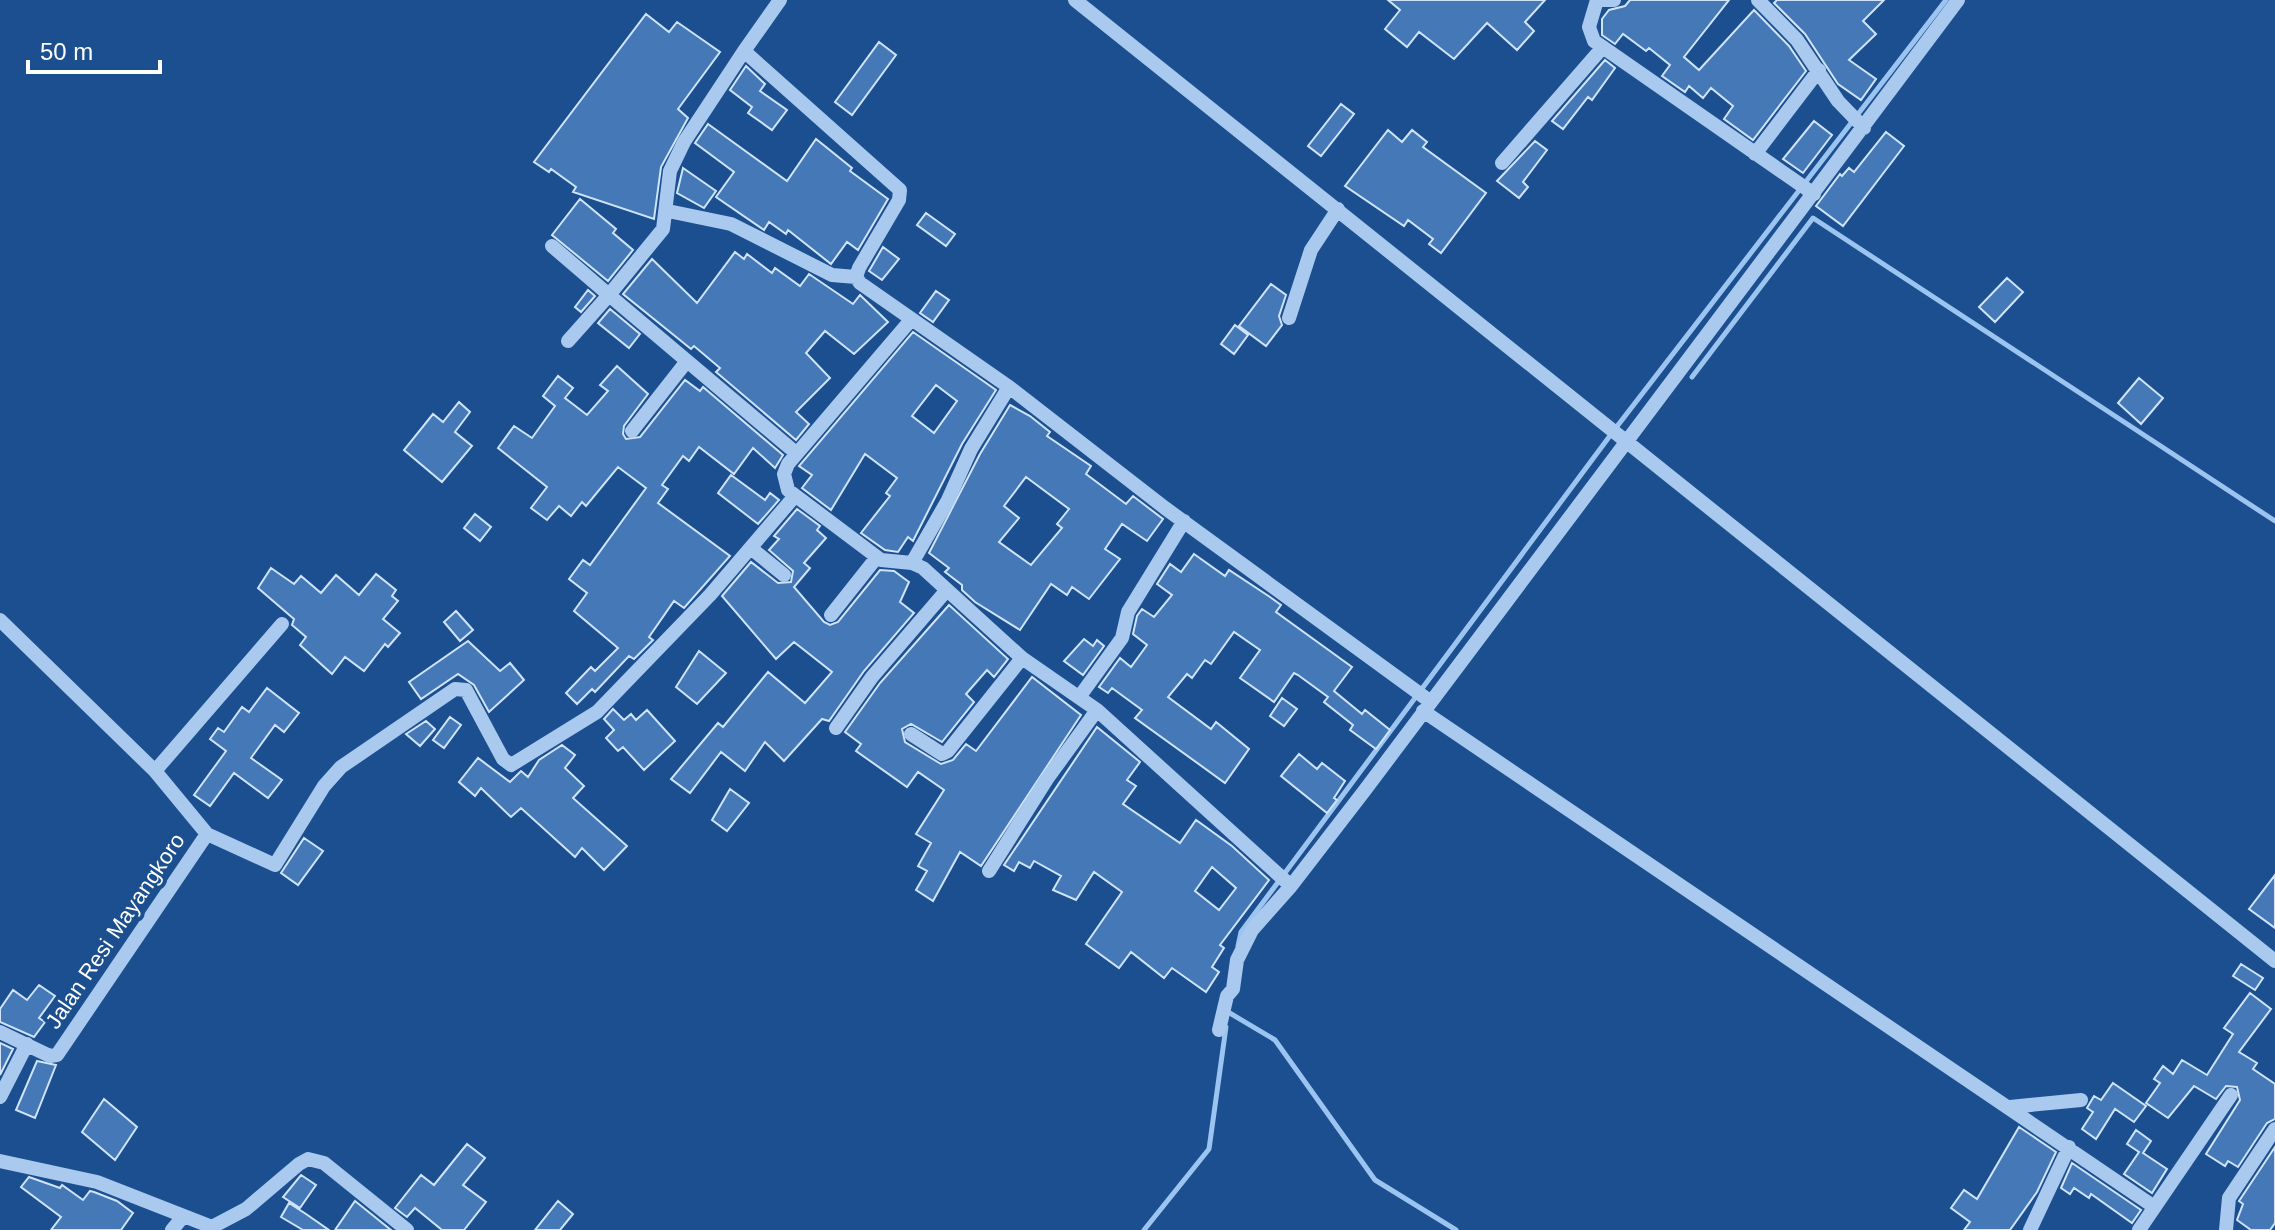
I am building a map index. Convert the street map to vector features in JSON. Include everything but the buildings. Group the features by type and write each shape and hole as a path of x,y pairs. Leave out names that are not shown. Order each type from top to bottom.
{"street":[{"path":"568,341 654,243 668,211 667,182 684,142 780,0"},
{"path":"1075,0 2275,961"},
{"path":"1614,0 1598,0 1590,32 1603,47 1810,191"},
{"path":"1758,0 1797,40 1856,121"},
{"path":"1219,1030 1227,996 1233,989 1243,944 1284,881 1625,440 1810,191 1856,121 1958,0"},
{"path":"1502,163 1603,47"},
{"path":"744,51 900,190 899,200 856,277"},
{"path":"1755,154 1819,70"},
{"path":"1289,318 1311,250 1338,209"},
{"path":"668,211 731,224 832,275 856,277 910,321 1009,387 1423,700 2153,1206"},
{"path":"552,246 796,453"},
{"path":"910,321 796,453 784,474 794,497 877,557 886,562 912,563 1022,658 1097,710 1284,881"},
{"path":"632,431 687,361"},
{"path":"912,563 948,500 971,449 1009,387"},
{"path":"0,620 155,771 207,834 275,865 324,786 341,767 460,687 466,690 484,718 503,759 514,764 597,712 752,549 794,497"},
{"path":"1080,696 1122,638 1128,612 1184,521"},
{"path":"752,549 784,575"},
{"path":"831,615 877,557"},
{"path":"836,728 872,677 946,591"},
{"path":"155,771 282,624"},
{"path":"911,734 935,751 942,754 948,751 1022,658"},
{"path":"989,871 1041,789 1097,710"},
{"name":"Jalan Resi Mayangkoro","path":"0,1097 27,1044 50,1056 61,1051 207,834"},
{"path":"0,1032 27,1044"},
{"path":"2139,1230 2231,1095"},
{"path":"2010,1107 2081,1100"},
{"path":"2226,1230 2229,1198 2275,1129"},
{"path":"2030,1230 2069,1147"},
{"path":"0,1161 97,1182 212,1229 246,1209 299,1164 314,1159 324,1163 407,1230"},
{"path":"172,1230 182,1218"}],"waterway":[{"path":"1238,946 1241,932 1615,429 1946,0"},
{"path":"1692,377 1813,218 2275,521"},
{"path":"1228,1012 1275,1040 1375,1180 1456,1230"},
{"path":"1144,1230 1209,1149 1226,1027"}]}
